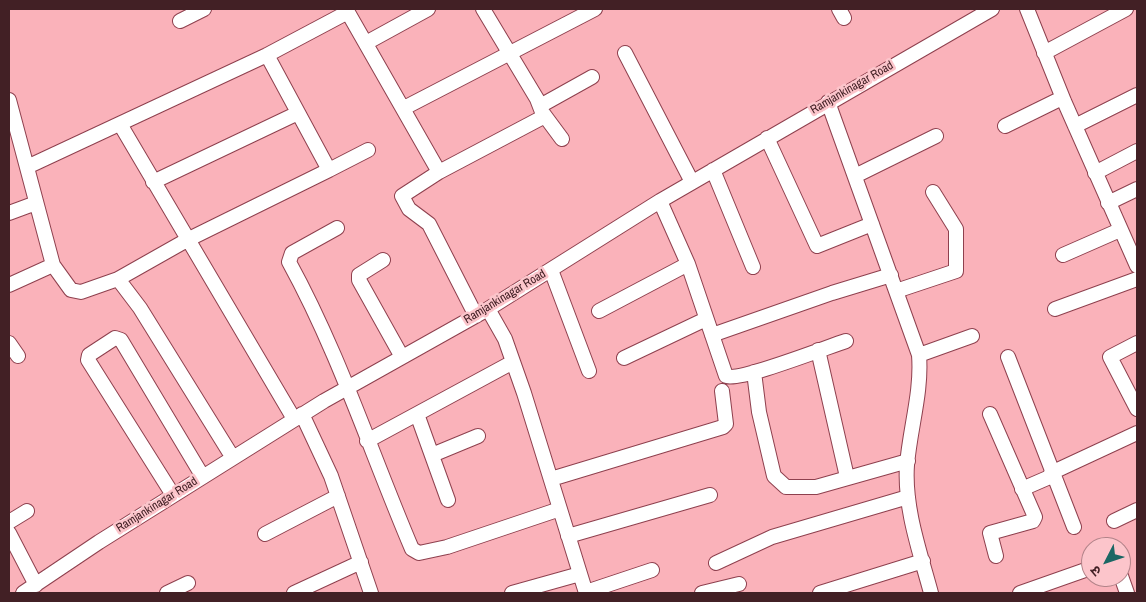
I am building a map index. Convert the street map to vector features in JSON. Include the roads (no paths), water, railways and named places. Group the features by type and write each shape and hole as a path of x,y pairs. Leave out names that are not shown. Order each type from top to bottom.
{"street":[{"path":"180,21 204,9"},
{"path":"366,43 428,9"},
{"path":"483,9 542,111 562,138"},
{"path":"404,108 508,53 576,12 595,9"},
{"name":"Ramjankinagar Road","path":"23,593 298,416 482,312 660,201 828,102 992,9"},
{"path":"1027,9 1062,98 1120,230 1133,246 1137,266"},
{"path":"1044,53 1126,9"},
{"path":"27,167 267,56 347,10 439,172"},
{"path":"625,53 692,182"},
{"path":"267,56 329,170"},
{"path":"592,77 542,111 403,193 402,198 409,209 429,224 482,312 505,339 586,593 652,570"},
{"path":"1075,126 1137,95"},
{"path":"1005,126 1062,98"},
{"path":"9,100 53,264 71,290 76,292 118,279 187,240 368,150"},
{"path":"828,102 919,355 921,377 908,461 908,497 931,593"},
{"path":"153,182 298,112"},
{"path":"120,124 187,240 298,416 338,496 371,593"},
{"path":"855,176 936,136"},
{"path":"767,138 817,246 872,224"},
{"path":"1095,173 1137,151"},
{"path":"713,170 753,267"},
{"path":"1108,203 1137,189"},
{"path":"896,291 956,271 956,229 933,192"},
{"path":"660,201 688,264 726,376 730,378 754,372 846,341"},
{"path":"9,213 36,203"},
{"path":"337,228 292,253 288,258 341,372 367,441 415,552 447,547 560,509"},
{"path":"1063,255 1120,230"},
{"path":"383,260 362,271 359,275 359,280 402,357"},
{"path":"9,285 53,264"},
{"path":"599,311 688,264"},
{"path":"551,270 589,371"},
{"path":"712,335 832,293 891,275"},
{"path":"1055,309 1137,278"},
{"path":"118,279 140,308 233,458"},
{"path":"624,358 706,319"},
{"path":"919,355 972,336"},
{"path":"173,495 88,360 89,355 115,338 120,340 203,476"},
{"path":"9,343 18,356"},
{"path":"1137,343 1110,357 1137,407"},
{"path":"818,350 847,477"},
{"path":"1008,357 1074,527"},
{"path":"367,441 513,362"},
{"path":"754,372 759,412 774,476 786,486 800,488 816,487 908,461"},
{"path":"551,479 723,427 726,424 722,391"},
{"path":"417,414 448,500"},
{"path":"990,414 1035,519 990,533 996,556"},
{"path":"1022,489 1137,433"},
{"path":"432,455 478,436"},
{"path":"568,536 710,494"},
{"path":"264,534 338,496"},
{"path":"716,563 772,537 908,497"},
{"path":"1114,521 1137,510"},
{"path":"9,522 27,511"},
{"path":"9,533 36,585"},
{"path":"820,593 858,587 922,561"},
{"path":"294,593 361,562"},
{"path":"1020,593 1081,572"},
{"path":"512,593 580,574"},
{"path":"167,593 188,583"},
{"path":"702,593 739,584"}]}
